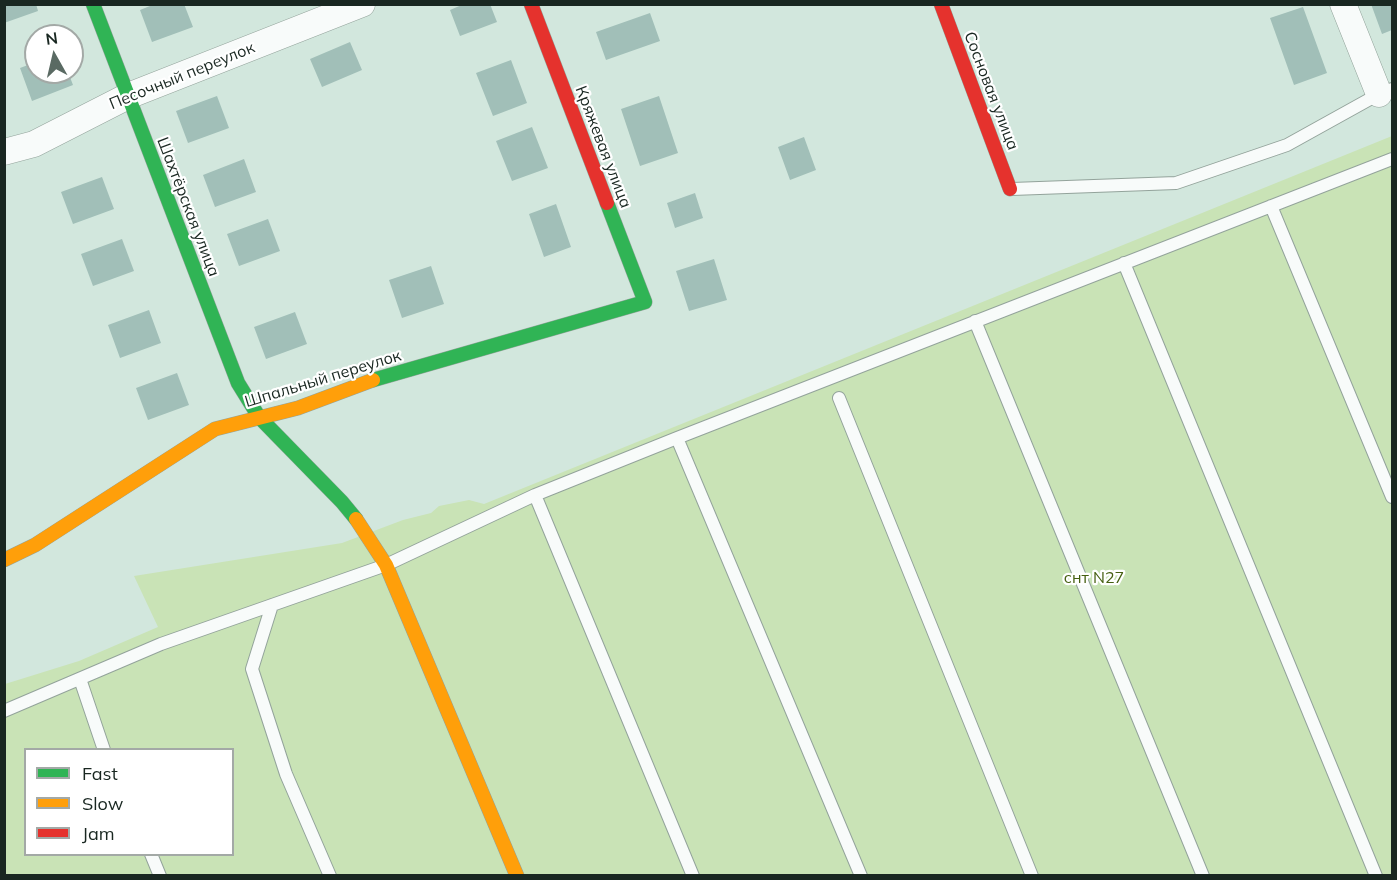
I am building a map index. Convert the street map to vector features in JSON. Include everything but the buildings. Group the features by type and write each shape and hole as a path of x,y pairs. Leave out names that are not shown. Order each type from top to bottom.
{"street":[{"name":"Шахтёрская улица","path":"93,4 238,383 259,417 342,502 367,534 386,565 516,876"},
{"name":"Песочный переулок","path":"4,152 34,144 128,96 362,4"},
{"name":"Кряжевая улица","path":"531,4 645,302"},
{"name":"Сосновая улица","path":"941,4 1010,189"},
{"path":"1343,4 1386,91"},
{"name":"Шпальный переулок","path":"4,560 35,545 215,429 298,408 378,378 645,302"}],"lane":[{"path":"1010,189 1176,183 1287,145 1386,91"},
{"path":"4,711 161,644 386,565 535,495 1392,159"},
{"path":"1271,206 1392,497"},
{"path":"1124,263 1376,876"},
{"path":"975,321 1203,876"},
{"path":"839,398 1032,876"},
{"path":"677,438 861,876"},
{"path":"535,495 693,876"},
{"path":"272,605 252,669 286,774 330,876"},
{"path":"80,679 103,748"},
{"path":"151,856 160,876"}],"green space":[{"name":"снт N27","path":"1392,136 1392,875 5,876 5,684 79,661 158,627 134,576 342,543 403,520 431,513 439,506 469,500 484,504"}],"traffic: fast":[{"path":"93,4 238,383 259,417 356,519"},
{"path":"373,380 645,302 607,203"}],"traffic: slow":[{"path":"4,560 35,545 215,429 298,408 373,380"},
{"path":"356,519 386,565 517,876"}],"traffic: jam":[{"path":"531,4 607,203"},
{"path":"941,4 1010,189"}]}
